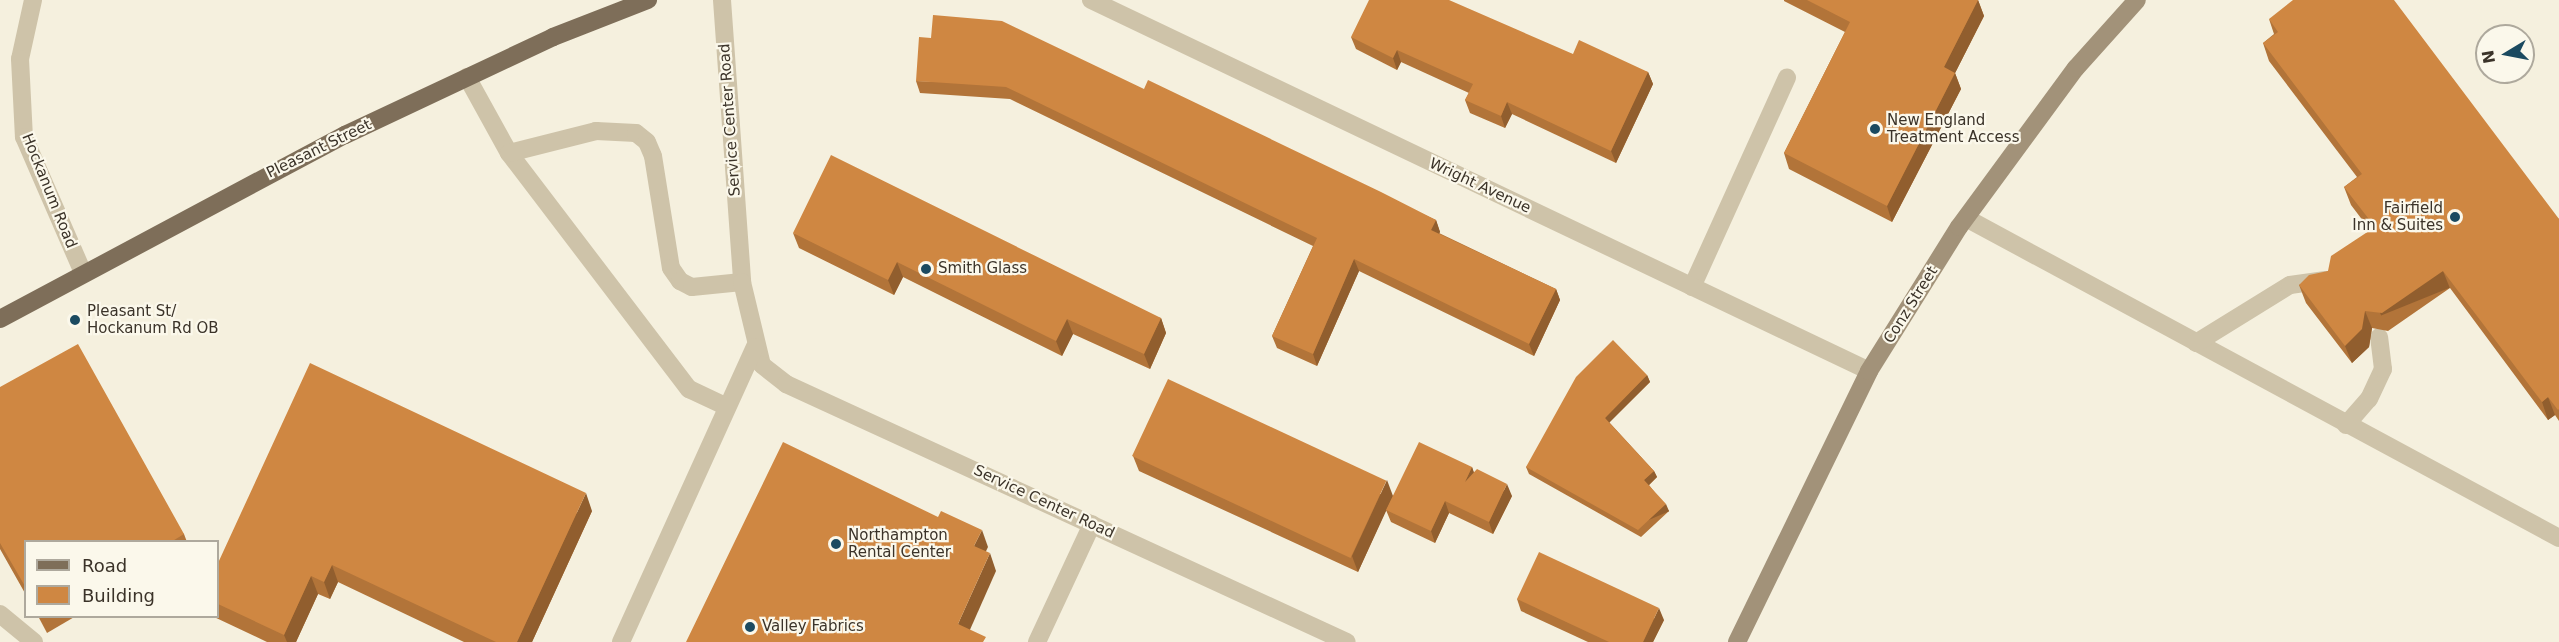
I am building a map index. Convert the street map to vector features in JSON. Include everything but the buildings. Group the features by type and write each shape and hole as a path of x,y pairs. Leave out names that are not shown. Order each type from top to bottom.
{"main road":[{"name":"Pleasant Street","path":"0,319 277,169 467,77 648,0"},
{"name":"Conz Street","path":"1737,642 1869,371 1966,219 2076,68 2137,0"}],"street":[{"name":"Hockanum Road","path":"33,0 20,59 24,137 83,273"},
{"name":"Service Center Road","path":"722,0 742,282 755,347 762,365 786,384 1347,642"},
{"name":"Wright Avenue","path":"1090,0 1869,371"},
{"path":"467,77 509,153 689,389 727,407"},
{"path":"1692,287 1786,78"},
{"path":"509,153 596,131 636,134 653,156 671,268 680,281 692,287 742,282"},
{"path":"1966,219 2559,538"},
{"path":"2196,344 2290,285 2328,280"},
{"path":"2346,425 2369,399 2383,369 2379,337"},
{"path":"621,642 755,347"},
{"path":"1036,642 1092,524"},
{"path":"0,614 34,642"}],"place":[{"name":"New England Treatment Access","path":"1875,129"},
{"name":"Fairfield Inn & Suites","path":"2455,217"},
{"name":"Smith Glass","path":"926,269"},
{"name":"Pleasant St/ Hockanum Rd OB","path":"75,320"},
{"name":"Northampton Rental Center","path":"836,544"},
{"name":"Valley Fabrics","path":"750,627"}]}
